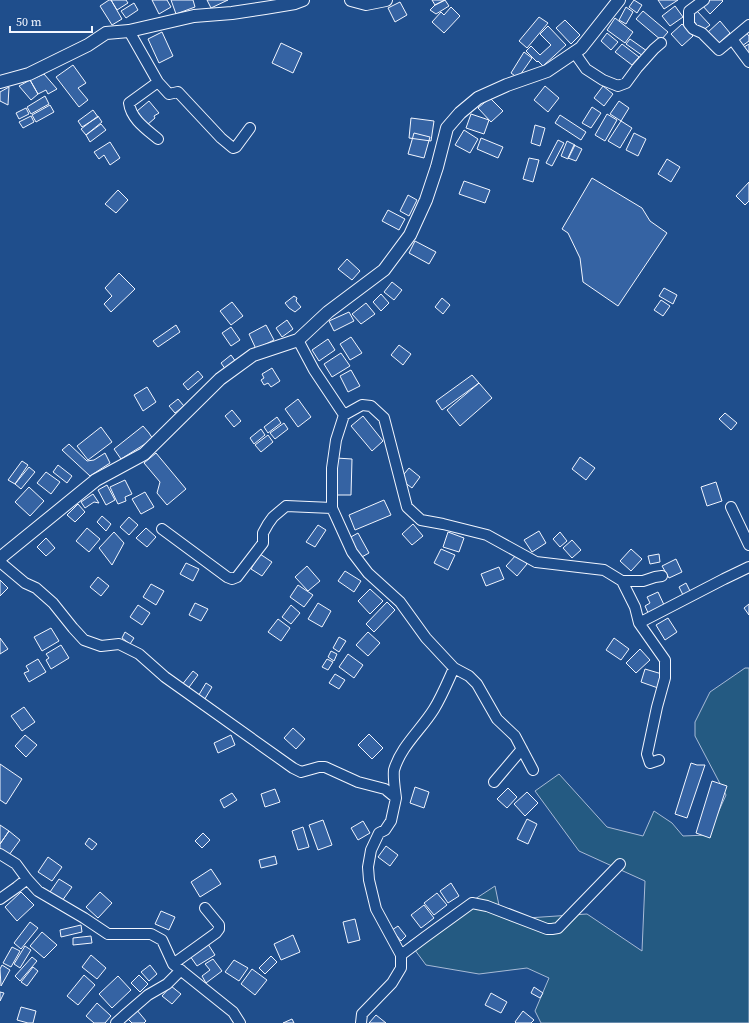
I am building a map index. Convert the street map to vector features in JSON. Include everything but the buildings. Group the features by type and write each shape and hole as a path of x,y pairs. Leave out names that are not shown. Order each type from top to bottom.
{"street":[{"path":"0,82 29,74 88,46 106,33 129,31 194,16 232,13 295,3 303,0"},
{"path":"351,0 366,4 386,0"},
{"path":"0,558 96,480 144,454 220,379 253,355 298,340 328,312 384,270 410,235 426,200 438,167 447,128 460,113 478,98 507,85 547,71 581,48 619,0"},
{"path":"704,0 689,11 689,24 693,29 702,33 719,50 749,25"},
{"path":"129,31 158,82 169,94 178,92 221,138 233,148 236,147 250,128"},
{"path":"732,39 749,62"},
{"path":"574,52 586,69 603,80 618,86 626,83 637,68 661,43"},
{"path":"158,82 129,103 133,115 140,124 158,139"},
{"path":"298,340 314,370 344,415"},
{"path":"533,770 515,736 497,719 477,684 469,676 454,668 426,638 400,602 368,573 352,552 332,508 332,468 336,440 344,415 362,406 370,406 384,418 407,507 421,520 486,535 536,562 604,570 622,581 643,581 662,576"},
{"path":"162,529 227,577 232,579 237,577 262,543 263,533 273,517 286,506 332,508"},
{"path":"731,507 749,545"},
{"path":"0,562 25,583 36,588 53,603 84,640 101,646 119,644 139,654 165,677 293,768 301,772 324,767 358,782 385,789 396,798"},
{"path":"638,623 724,578 749,567"},
{"path":"622,581 635,607 638,623 665,660 666,678 657,707 647,754 650,763 659,760"},
{"path":"361,1023 362,1014 392,983 401,968 401,955 376,908 369,880 368,867 371,850 379,833 385,830 391,821 396,798 394,772 401,754 434,709 454,668"},
{"path":"494,782 522,749"},
{"path":"0,854 16,864 38,892 84,918 108,934 151,934 162,940 177,967 232,1012 240,1023"},
{"path":"401,955 472,903 487,906 547,929 558,928 620,864"},
{"path":"0,899 27,879"},
{"path":"116,1023 148,995 167,984 177,967 216,933 219,929 218,925 205,908"}],"shaded area":[{"path":"745,668 749,668 749,1023 541,1023 535,1011 549,978 527,968 479,974 426,965 409,942 495,886 500,910 527,918 587,914 642,951 645,881 579,851 535,791 559,774 607,827 643,836 654,811 672,823 683,836 708,835 726,795 695,736 695,722 710,692"}]}
